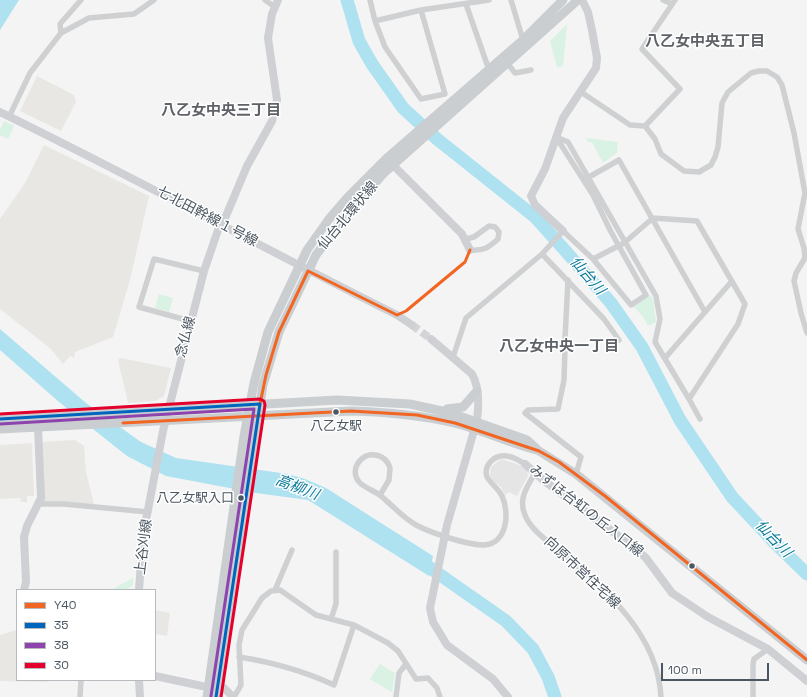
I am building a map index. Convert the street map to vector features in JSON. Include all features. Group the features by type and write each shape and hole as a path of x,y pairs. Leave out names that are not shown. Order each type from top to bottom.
{"main road":[{"name":"仙台北環状線","path":"216,697 213,686 235,494 249,405 268,332 304,269 316,256 344,218 393,166 422,139 435,122 489,70 523,40 563,0"},
{"name":"仙台北環状線","path":"207,697 213,686 266,375 279,332 304,269 308,250 329,219 386,158 415,134 435,122 508,64 578,0"},
{"path":"440,410 463,407 477,391"},
{"path":"0,419 112,414 260,404 365,400 410,404 440,410 475,425"},
{"path":"0,429 351,411 389,412 416,415 475,425 527,440 539,451 576,474 807,660"}],"street":[{"path":"61,33 60,24 82,0"},
{"path":"9,116 30,74 61,33 89,18 134,14 154,0"},
{"path":"265,0 276,4"},
{"path":"370,0 375,21 385,47 421,99 445,94 422,10"},
{"path":"375,21 422,10 489,0"},
{"path":"511,0 523,40"},
{"path":"556,137 593,194 646,295 630,305 593,259 562,233 535,205 531,196 545,169 556,137 563,118 589,80 597,64 588,12 582,0"},
{"path":"645,126 680,89 642,49 673,2 663,0"},
{"name":"念仏線","path":"161,446 168,410 204,271 220,227 247,166 272,121 277,100 268,38 272,14 276,4"},
{"path":"466,4 489,70"},
{"path":"508,64 515,72 531,70"},
{"path":"581,92 630,124 645,126 655,139 661,154 684,171 694,173 705,170 711,165 718,147 724,96 751,73 759,71 773,74 782,85 794,133 806,192 798,229 804,248 805,258 796,273 794,281 807,333"},
{"name":"七北田幹線１号線","path":"0,112 86,154 220,227 397,315 412,325"},
{"path":"556,137 568,142 589,177 624,243 656,296 660,319 656,342 700,419"},
{"path":"386,158 462,234 466,239 470,250 482,251 487,249 498,239 499,232 495,227 489,226 474,237 466,239"},
{"path":"589,177 619,160 705,312"},
{"path":"593,259 624,243 653,218 697,221 745,304 738,324 689,400"},
{"path":"800,222 807,221"},
{"path":"453,357 466,318 543,252 562,233"},
{"path":"543,252 604,319 619,340"},
{"path":"190,321 139,307 154,259 204,271"},
{"path":"565,338 568,280"},
{"path":"665,358 732,281"},
{"path":"430,339 472,374 475,380 478,407 475,425 442,547 432,593 430,608 433,622 443,640 457,654 493,680 508,697"},
{"path":"565,348 564,380 558,409 528,410 525,413 581,457 576,474"},
{"path":"24,589 26,582 24,537 27,526 41,498 38,427"},
{"name":"上谷刈線","path":"139,589 143,536 161,446"},
{"path":"380,495 390,476 390,468 383,458 378,455 368,455 357,465 356,477 361,485 380,495 416,525 445,536"},
{"name":"みずほ台虹の丘入口線","path":"445,536 483,545 494,542 500,538 504,530 505,504 502,496 487,478 487,467 490,462 500,456 508,456 525,464 636,549 646,558 672,593 708,617 768,649 807,681"},
{"name":"向原市営住宅線","path":"535,473 525,490 522,499 522,507 528,522 590,576 635,626 652,654 658,672 662,697"},
{"path":"37,504 64,504 148,512"},
{"path":"275,590 292,550"},
{"path":"331,619 336,604 336,552"},
{"path":"156,676 202,686 224,688 233,697 241,685 239,657 242,630 262,598 275,590 280,590 286,592 316,615 354,625 388,642 398,651 416,679 428,678 437,688 440,697"},
{"path":"239,657 316,676 334,685 354,625"},
{"path":"753,697 754,659 768,649"},
{"path":"396,697 399,672 406,664"},
{"path":"80,697 81,681"},
{"path":"139,681 140,697"}],"shaded area":[{"path":"37,76 74,95 76,102 61,131 20,111"},
{"path":"44,145 149,196 130,280 113,337 75,352 74,358 70,356 63,364 51,349 0,309 0,219 25,183"},
{"path":"120,358 171,368 164,396 156,401 128,403 118,360"},
{"path":"75,440 84,446 86,472 94,504 44,502 41,442"},
{"path":"32,443 34,496 27,496 27,502 21,502 20,498 0,499 0,445"},
{"path":"501,459 520,465 527,470 528,476 517,496 509,492 505,495 501,487 492,480 490,475 491,467"},
{"path":"156,610 170,613 167,636 156,634"},
{"path":"16,630 16,681 47,682 0,681 0,635"}],"green space":[{"path":"567,24 563,66 557,67 550,41"},
{"path":"4,121 14,126 8,139 0,135 0,129"},
{"path":"586,138 618,142 617,153 603,163 592,142 588,142"},
{"path":"159,294 173,298 169,312 155,308"},
{"path":"650,295 653,299 656,322 648,326 643,317 633,306"},
{"path":"133,578 133,585 128,589 113,589"},
{"path":"380,664 395,673 392,692 370,679"}],"water":[{"path":"0,0 19,0 0,30"},
{"path":"0,329 86,403 141,442 176,458 288,474 326,488 433,556 429,576 308,500 256,493 166,476 127,456 59,402 0,350"}],"waterway":[{"name":"仙台川","path":"347,0 359,41 372,64 403,108 437,139 535,217 611,303 642,347 680,420 732,497 775,543 807,574"},
{"name":"高柳川","path":"416,558 506,621 533,649 548,677 555,697"}],"tunnel":[{"path":"412,325 431,339"}],"transit line":[{"name":"Y40","path":"397,315 406,311 465,262 470,250"},
{"name":"Y40","path":"260,404 266,375 279,332 308,271 397,315"},
{"name":"30","path":"0,414 260,399 264,401 265,405 221,697"},
{"name":"35","path":"0,419 260,404 216,697"},
{"name":"38","path":"0,424 254,409 211,696"},
{"name":"Y40","path":"123,423 351,411 417,415 455,423 539,451 559,462 605,496 807,660"}],"place":[{"name":"八乙女駅","path":"336,412"},
{"name":"八乙女駅入口","path":"241,498"}],"district":[{"name":"八乙女中央五丁目","path":"705,42"},
{"name":"八乙女中央三丁目","path":"221,111"},
{"name":"八乙女中央一丁目","path":"559,347"}]}
